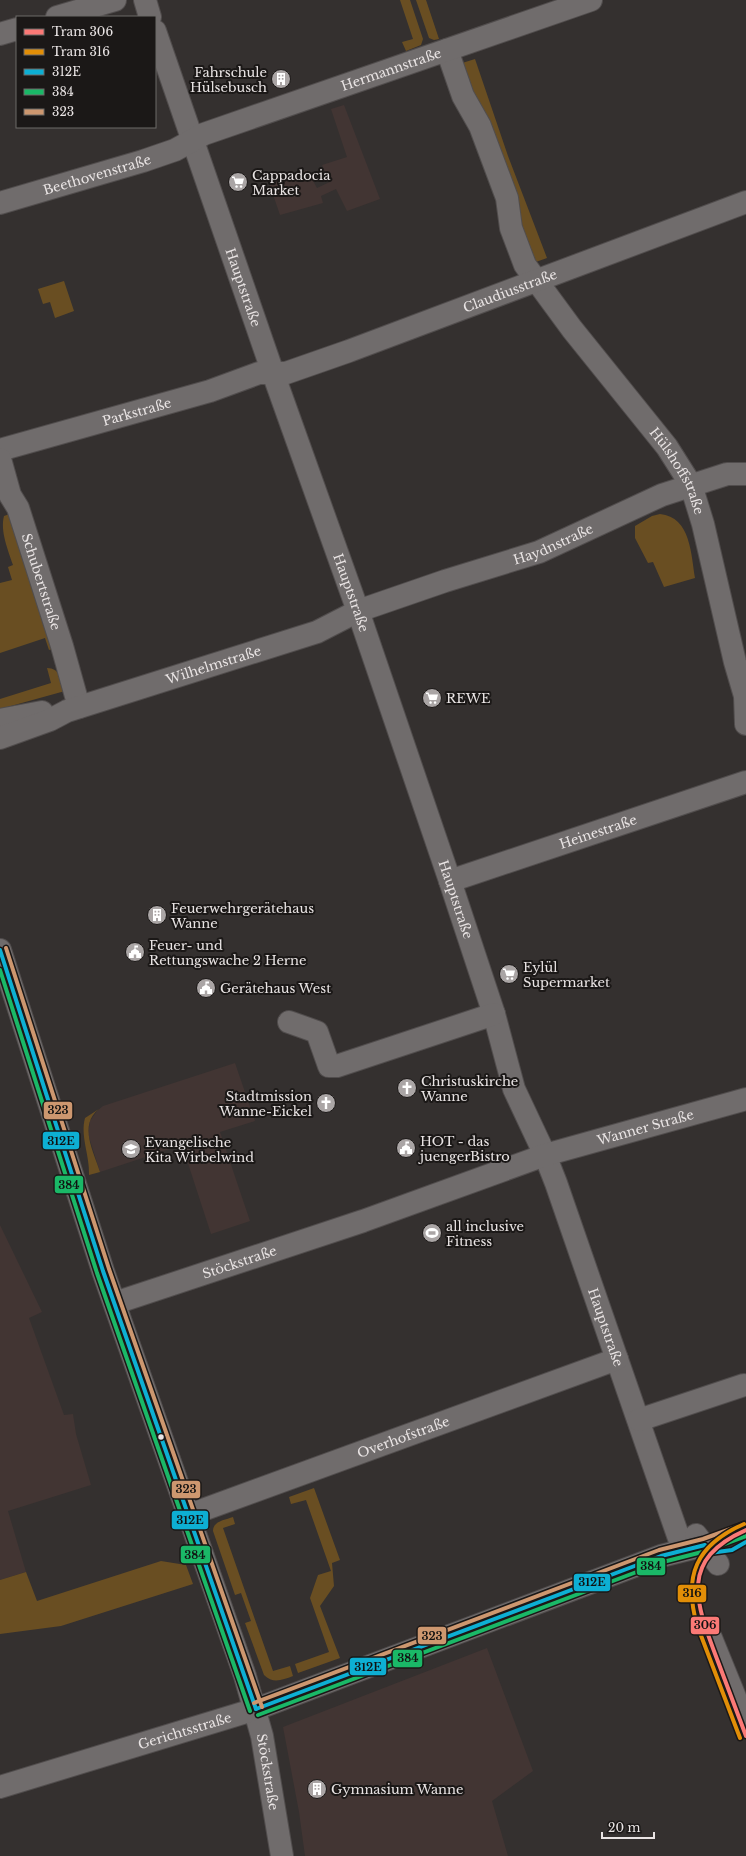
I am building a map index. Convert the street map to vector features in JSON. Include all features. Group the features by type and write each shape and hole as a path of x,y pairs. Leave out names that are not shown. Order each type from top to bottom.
{"street":[{"path":"60,16 115,0"},
{"path":"145,0 150,16"},
{"name":"Hermannstraße","path":"192,141 204,134 591,0"},
{"path":"0,34 16,29"},
{"name":"Hauptstraße","path":"156,34 273,373 358,611 450,881 494,1014 514,1089 545,1155 683,1550"},
{"name":"Hülshoffstraße","path":"447,50 463,96 480,126 507,198 511,228 525,266 537,280 572,329 667,447 691,485 703,524 735,662 746,697 746,724"},
{"name":"Beethovenstraße","path":"0,203 143,161 175,150 192,141"},
{"name":"Claudiusstraße","path":"273,373 286,373 348,351 746,202"},
{"name":"Parkstraße","path":"0,450 210,391 259,373 273,373"},
{"name":"Schubertstraße","path":"0,459 10,494 18,508 64,656 73,709"},
{"name":"Haydnstraße","path":"358,611 539,552 649,501 691,485 727,474 746,474"},
{"name":"Wilhelmstraße","path":"0,738 50,720 73,709 317,632 358,611"},
{"name":"Wilhelmstraße","path":"0,720 43,711 73,709"},
{"name":"Heinestraße","path":"450,881 746,782"},
{"name":"Stöckstraße","path":"0,950 103,1271 256,1709 262,1736 282,1856"},
{"path":"289,1022 317,1032 329,1066 336,1066 494,1014"},
{"name":"Wanner Straße","path":"545,1155 746,1099"},
{"name":"Stöckstraße","path":"115,1303 363,1221 545,1155"},
{"name":"Overhofstraße","path":"189,1515 617,1359"},
{"path":"638,1420 744,1385"},
{"name":"Hauptstraße","path":"665,1499 711,1554"},
{"name":"Gerichtsstraße","path":"0,1787 256,1709 661,1556 683,1550 711,1554"},
{"path":"711,1638 746,1724"}],"shaded area":[{"path":"400,0 410,0 423,39 421,45 406,51 402,42 413,39"},
{"path":"416,0 426,0 439,39 434,40 429,38"},
{"path":"475,59 508,156 547,258 533,263 518,226 521,219 477,98 470,94 459,64"},
{"path":"344,105 380,199 347,211 336,189 321,196 323,203 280,215 269,183 307,170 317,188 332,181 329,173 326,174 322,165 347,157 331,109"},
{"path":"64,281 74,311 55,318 50,302 43,304 38,289"},
{"path":"15,512 58,647 49,650 45,638 0,653 0,583 12,580 8,567 13,565 5,540 3,522 4,516"},
{"path":"660,514 670,517 678,522 684,530 688,538 695,578 664,587 653,562 648,563 635,538 635,526 652,516"},
{"path":"47,668 57,672 65,691 0,709 0,699 51,683"},
{"name":"Evangelische Kita Wirbelwind","path":"235,1063 255,1121 220,1132 250,1221 211,1234 182,1145 100,1172 88,1134 90,1121 97,1111 103,1106"},
{"path":"99,1109 93,1115 89,1123 89,1139 100,1172 89,1175 84,1139 85,1118"},
{"path":"0,1225 42,1312 29,1318 64,1415 73,1414 76,1434 91,1485 8,1511 26,1572 0,1580"},
{"path":"314,1488 340,1560 332,1563 334,1586 320,1606 340,1658 298,1673 295,1664 329,1652 310,1598 318,1575 331,1571 306,1500 291,1504 289,1497"},
{"path":"233,1517 235,1524 223,1528 273,1671 290,1666 293,1676 285,1679 271,1680 264,1675 245,1623 251,1621 241,1593 235,1595 213,1531 217,1523"},
{"path":"161,1561 186,1565 193,1584 61,1626 0,1634 0,1580 26,1572 37,1601"},
{"name":"Gymnasium Wanne","path":"487,1648 533,1771 492,1801 508,1856 305,1856 299,1812 283,1727"}],"tram line":[{"name":"316","path":"740,1738 697,1625 693,1607 692,1592 693,1577 697,1564 704,1552 714,1542 728,1532 744,1524"},
{"name":"306","path":"746,1530 724,1542 710,1555 701,1569 698,1585 699,1601 709,1639 746,1736"}],"transit line":[{"name":"323","path":"6,948 109,1269 262,1707"},
{"name":"312E","path":"0,950 103,1271 256,1709"},
{"name":"384","path":"0,970 97,1273 250,1711"},
{"name":"323","path":"254,1703 659,1550 703,1539 744,1524"},
{"name":"384","path":"258,1715 663,1562 706,1551 746,1536"},
{"name":"312E","path":"710,1553 732,1550 746,1542"},
{"name":"312E","path":"256,1709 661,1556 705,1545"}],"place":[{"name":"Fahrschule Hülsebusch","path":"281,79"},
{"name":"Cappadocia Market","path":"238,182"},
{"name":"REWE","path":"432,698"},
{"name":"Feuerwehrgerätehaus Wanne","path":"157,915"},
{"name":"Feuer- und Rettungswache 2 Herne","path":"135,952"},
{"name":"Eylül Supermarket","path":"509,974"},
{"name":"Gerätehaus West","path":"206,988"},
{"name":"Christuskirche Wanne","path":"407,1088"},
{"name":"Stadtmission Wanne-Eickel","path":"326,1103"},
{"name":"HOT - das juengerBistro","path":"406,1148"},
{"name":"Evangelische Kita Wirbelwind","path":"131,1149"},
{"name":"all inclusive Fitness","path":"432,1233"},
{"name":"Gymnasium Wanne","path":"317,1789"}]}
